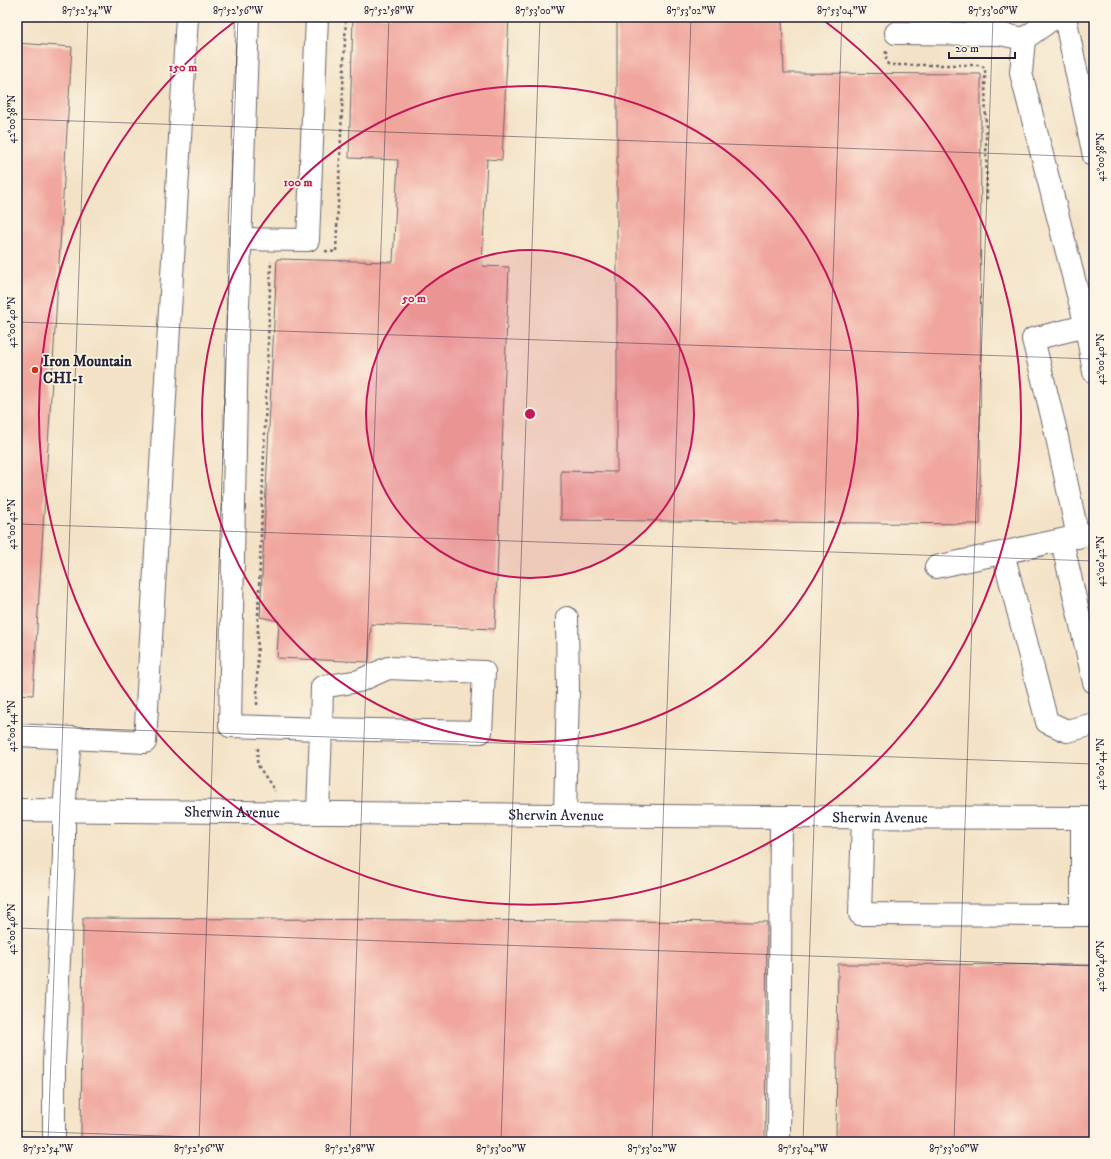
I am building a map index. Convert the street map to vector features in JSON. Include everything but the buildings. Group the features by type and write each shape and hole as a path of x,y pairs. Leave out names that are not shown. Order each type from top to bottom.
{"street":[{"path":"17,735 146,742 187,17"},
{"path":"248,17 240,239 230,726 321,729 481,732 484,672 388,668 359,681 322,687 321,729 318,813"},
{"path":"240,239 308,240 317,17"},
{"path":"1055,17 1024,40 1021,73 1090,325 1094,372"},
{"path":"1065,17 1094,156"},
{"path":"891,40 1000,34 1024,40"},
{"path":"1090,325 1033,339 1055,428 1078,537 1094,682"},
{"path":"936,567 1078,537"},
{"path":"1003,553 1047,722 1067,731 1094,724"},
{"path":"565,814 568,618"},
{"path":"54,1142 54,1063 64,855 64,811 70,738"},
{"name":"Sherwin Avenue","path":"17,810 781,817 1088,818"},
{"path":"779,1142 781,817"},
{"path":"863,817 860,914 1088,916 1088,818"}],"path":[{"path":"322,251 336,252 346,17"},
{"path":"891,40 886,62 888,64 980,64 985,68 988,202"},
{"path":"257,708 258,615 271,258"},
{"path":"258,745 257,764 278,796"}],"place":[{"name":"Iron Mountain CHI-1","path":"35,370"}]}
